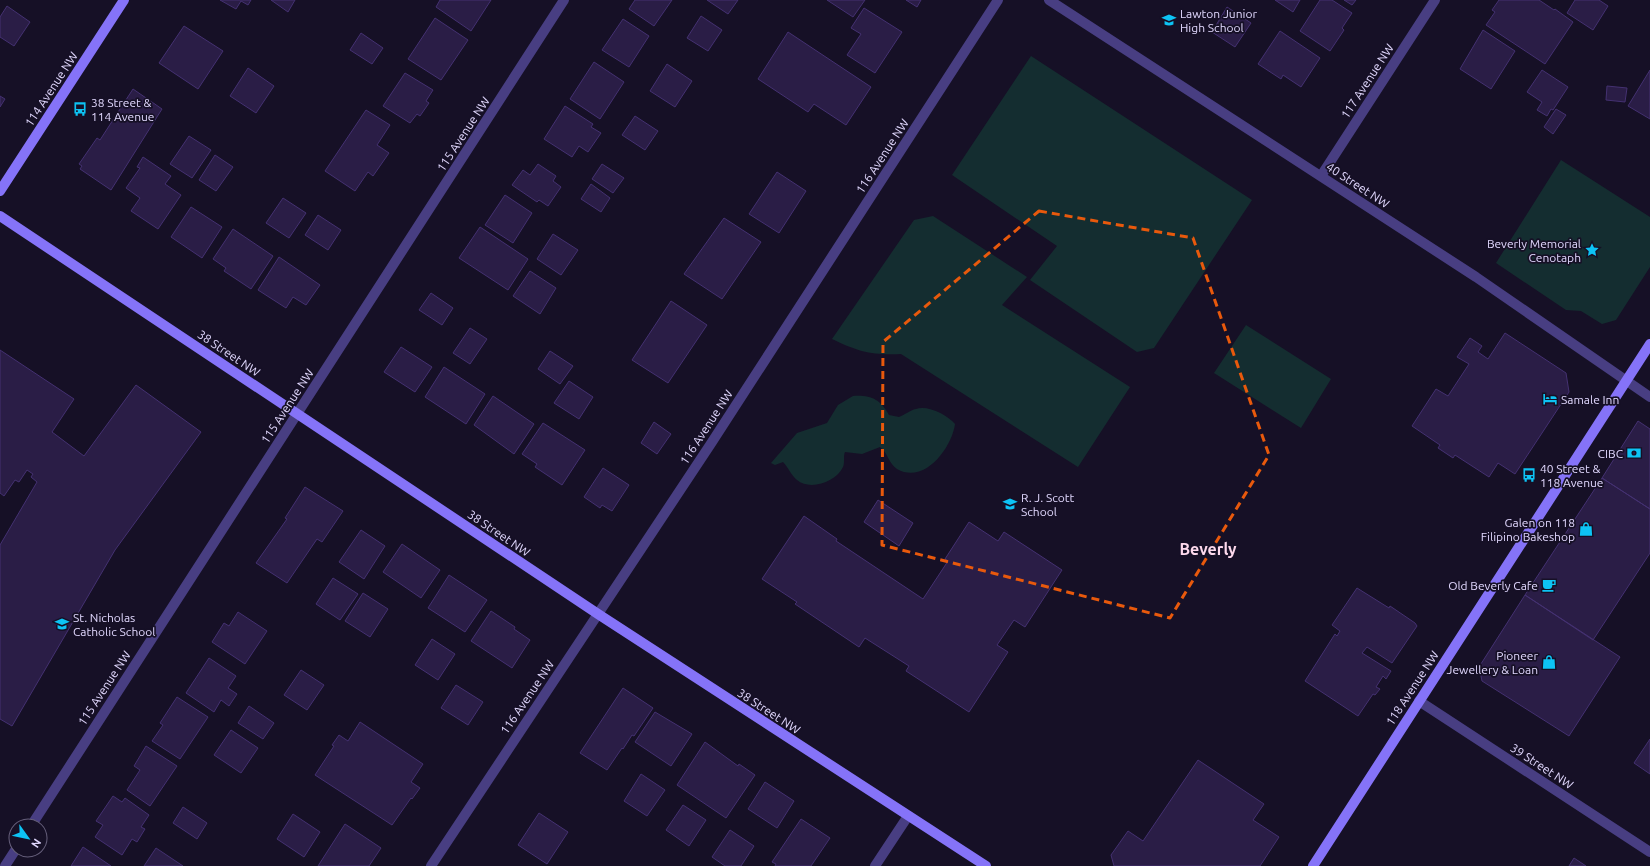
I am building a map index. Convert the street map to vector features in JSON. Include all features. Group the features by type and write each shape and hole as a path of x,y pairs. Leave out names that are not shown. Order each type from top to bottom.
{"street":[{"name":"114 Avenue NW","path":"0,191 124,0"},
{"name":"115 Avenue NW","path":"36,818 564,0"},
{"name":"116 Avenue NW","path":"431,866 712,442 998,0"},
{"name":"40 Street NW","path":"1049,0 1476,277 1650,396"},
{"name":"117 Avenue NW","path":"1321,176 1435,0"},
{"name":"38 Street NW","path":"0,216 598,614 986,866"},
{"name":"118 Avenue NW","path":"1312,866 1650,344"},
{"name":"39 Street NW","path":"1419,701 1650,852"},
{"path":"875,866 908,816"}],"highlighted area":[{"path":"1039,211 1193,238 1269,455 1170,618 882,545 883,342"}],"green space":[{"path":"1031,56 1252,200 1154,348 1137,352 1030,280 1057,246 952,175"},
{"path":"1561,160 1650,217 1650,267 1616,320 1602,324 1581,311 1566,310 1496,263"},
{"path":"933,216 1027,277 1002,305 1130,387 1078,467 901,354 865,352 832,339 914,220"},
{"path":"1246,325 1331,379 1301,428 1214,373"},
{"path":"853,396 870,397 882,405 889,415 899,417 912,410 921,408 926,408 937,412 947,417 955,424 949,443 943,453 927,468 917,472 907,473 894,467 885,452 880,447 862,454 845,452 844,465 840,472 829,481 815,485 809,485 797,480 783,462 775,465 771,463 797,433 827,423 838,405"}],"building":[{"path":"220,0 251,0 248,5 241,1 236,9"},
{"path":"271,0 295,0 288,12"},
{"path":"440,0 491,0 471,31 436,7"},
{"path":"635,0 672,0 654,26 629,9"},
{"path":"707,0 738,0 728,14"},
{"path":"827,0 865,0 853,17"},
{"path":"906,0 921,0 917,7"},
{"path":"1275,0 1300,0 1293,12"},
{"path":"1320,0 1332,0 1352,13 1342,28 1344,30 1330,51 1300,31"},
{"path":"1344,0 1356,0 1352,5"},
{"path":"1499,0 1539,0 1573,22 1545,64 1486,25 1495,12 1492,10"},
{"path":"1575,0 1599,0 1608,6 1593,30 1567,13"},
{"path":"7,6 30,22 14,46 0,37 0,17"},
{"path":"1227,7 1251,23 1235,47 1212,32"},
{"path":"864,8 902,32 875,73 847,55 861,34 851,28"},
{"path":"701,16 722,30 708,51 687,38"},
{"path":"435,18 468,40 441,80 408,59"},
{"path":"623,19 649,36 629,67 602,50"},
{"path":"184,26 223,51 198,89 159,63"},
{"path":"1483,30 1515,51 1491,89 1460,69"},
{"path":"1280,31 1320,58 1301,87 1283,75 1281,79 1258,64"},
{"path":"788,32 871,87 846,125 814,104 808,112 758,79"},
{"path":"361,33 383,48 372,64 350,50"},
{"path":"594,62 624,82 600,119 570,99"},
{"path":"667,64 692,81 675,107 650,91"},
{"path":"248,68 274,86 256,113 230,96"},
{"path":"1542,70 1568,87 1553,110 1551,109 1547,116 1537,110 1542,102 1527,92"},
{"path":"1650,70 1650,119 1628,106"},
{"path":"405,73 433,90 426,101 429,103 420,116 417,114 410,123 383,106"},
{"path":"1607,86 1627,88 1625,102 1606,100"},
{"path":"133,89 162,109 111,190 80,169 82,166 79,164 97,138 100,140"},
{"path":"0,96 5,99 0,107"},
{"path":"565,106 593,124 591,127 601,133 588,152 579,146 572,157 544,139"},
{"path":"1556,109 1566,115 1553,134 1544,127"},
{"path":"366,110 390,125 377,145 389,153 373,176 368,172 355,191 325,171"},
{"path":"635,116 658,131 645,150 622,135"},
{"path":"189,136 211,150 192,178 170,164"},
{"path":"215,155 233,167 216,191 199,180"},
{"path":"143,157 171,176 165,184 181,195 158,229 131,211 140,198 126,188 140,168 137,167"},
{"path":"538,164 556,176 553,181 561,187 548,206 539,200 537,202 512,185 523,170 530,175"},
{"path":"602,164 624,178 613,193 592,179"},
{"path":"777,172 806,191 779,233 749,214"},
{"path":"591,184 610,198 601,212 581,199"},
{"path":"505,195 532,213 513,243 485,225"},
{"path":"283,198 306,213 289,238 266,223"},
{"path":"191,207 222,227 202,258 171,237"},
{"path":"318,215 341,230 328,250 305,235"},
{"path":"724,218 761,242 722,299 684,274"},
{"path":"480,227 528,259 508,290 459,258"},
{"path":"233,229 273,256 251,289 224,271 226,268 213,259"},
{"path":"553,234 578,250 561,275 537,259"},
{"path":"279,257 320,285 306,305 293,297 286,308 258,290"},
{"path":"530,271 556,288 540,314 513,296"},
{"path":"431,293 453,308 442,325 419,310"},
{"path":"671,301 707,325 668,383 632,360"},
{"path":"470,328 487,339 470,364 453,353"},
{"path":"1505,333 1566,373 1569,392 1515,474 1498,463 1489,477 1455,455 1453,458 1438,448 1440,445 1412,426 1436,389 1448,396 1469,364 1457,357 1470,338 1482,346 1478,352 1488,359"},
{"path":"401,347 432,367 415,392 384,372"},
{"path":"0,350 74,399 52,432 84,456 136,385 201,432 115,550 12,726 0,719 0,545 37,482 31,477 33,474 27,470 19,482 15,480 4,496 0,493"},
{"path":"550,351 573,366 560,384 538,369"},
{"path":"444,367 485,394 466,424 425,397"},
{"path":"569,381 593,397 579,419 554,403"},
{"path":"493,396 534,424 514,454 474,425"},
{"name":"CIBC","path":"1638,421 1650,429 1650,509 1602,478"},
{"path":"654,422 671,434 657,454 641,443"},
{"path":"543,423 585,450 562,485 535,467 537,464 522,454"},
{"path":"603,468 629,485 612,511 602,505 600,508 584,497"},
{"path":"1602,478 1650,509 1650,553 1593,640 1525,595"},
{"path":"305,487 343,511 322,542 317,539 287,583 256,563 287,519 285,518"},
{"path":"878,500 913,523 899,546 864,522"},
{"path":"804,516 837,539 836,541 923,599 948,561 945,559 969,522 998,541 1004,532 1062,570 1025,627 1014,620 997,645 1008,652 969,712 906,671 909,666 865,638 859,647 795,604 797,602 762,579"},
{"path":"361,530 385,546 364,579 339,562"},
{"path":"402,544 440,570 421,598 383,572"},
{"path":"449,575 487,600 465,632 428,608"},
{"path":"333,578 358,594 340,620 316,604"},
{"path":"1357,588 1389,608 1390,606 1415,623 1417,626 1392,663 1367,647 1362,653 1391,671 1386,679 1383,676 1376,687 1380,689 1375,695 1373,694 1358,716 1305,681 1335,634 1337,636 1340,631 1332,625"},
{"path":"363,593 388,609 370,637 345,621"},
{"name":"Pioneer Jewellery & Loan","path":"1525,595 1620,657 1569,736 1482,681 1479,667"},
{"path":"491,611 515,627 514,629 530,640 512,668 471,641"},
{"path":"238,612 267,631 245,664 212,642 224,623 229,626"},
{"path":"432,639 455,654 438,680 415,665"},
{"path":"209,658 236,676 228,688 237,694 229,706 221,700 214,712 186,693"},
{"path":"301,670 324,685 307,710 284,695"},
{"path":"456,685 483,702 468,725 441,708"},
{"path":"623,688 653,708 634,736 632,735 607,770 580,753"},
{"path":"177,697 208,717 180,759 152,741 163,725 160,723"},
{"path":"249,706 274,723 263,739 238,723"},
{"path":"655,712 692,734 671,766 635,742"},
{"path":"360,722 423,764 411,782 420,788 392,825 315,775 334,746 332,745 339,735 348,741"},
{"path":"231,730 258,748 241,773 214,755"},
{"path":"1650,739 1650,774 1634,763"},
{"path":"705,742 738,766 739,764 755,775 726,818 677,785"},
{"path":"146,746 177,766 150,806 127,790 140,770 134,766"},
{"path":"1198,760 1264,804 1253,820 1279,837 1260,866 1114,866 1111,855 1128,831 1143,841"},
{"path":"641,774 665,790 647,816 624,801"},
{"path":"765,782 794,801 777,828 748,809"},
{"path":"113,796 122,802 125,798 149,815 141,827 145,829 137,842 132,839 122,855 95,837 103,825 96,821"},
{"path":"683,805 706,820 689,846 666,830"},
{"path":"183,807 207,823 197,839 173,823"},
{"path":"539,813 568,832 547,864 518,845"},
{"path":"293,814 320,832 304,857 277,839"},
{"path":"801,819 830,838 811,866 775,866 776,864 772,862"},
{"path":"345,824 381,848 369,866 318,866"},
{"path":"730,830 754,846 741,866 725,866 712,857"},
{"path":"83,847 111,866 71,866"},
{"path":"156,848 183,866 144,866"},
{"path":"1574,858 1586,866 1569,866"}],"place":[{"name":"Lawton Junior High School","path":"1169,20"},
{"name":"38 Street & 114 Avenue","path":"80,109"},
{"name":"Beverly Memorial Cenotaph","path":"1592,250"},
{"name":"Samale Inn","path":"1550,399"},
{"name":"CIBC","path":"1634,453"},
{"name":"40 Street & 118 Avenue","path":"1529,475"},
{"name":"R. J. Scott School","path":"1010,504"},
{"name":"Galen on 118 Filipino Bakeshop","path":"1586,529"},
{"name":"Old Beverly Cafe","path":"1549,585"},
{"name":"St. Nicholas Catholic School","path":"62,624"},
{"name":"Pioneer Jewellery & Loan","path":"1549,662"}],"district":[{"name":"Beverly","path":"1208,549"}]}
